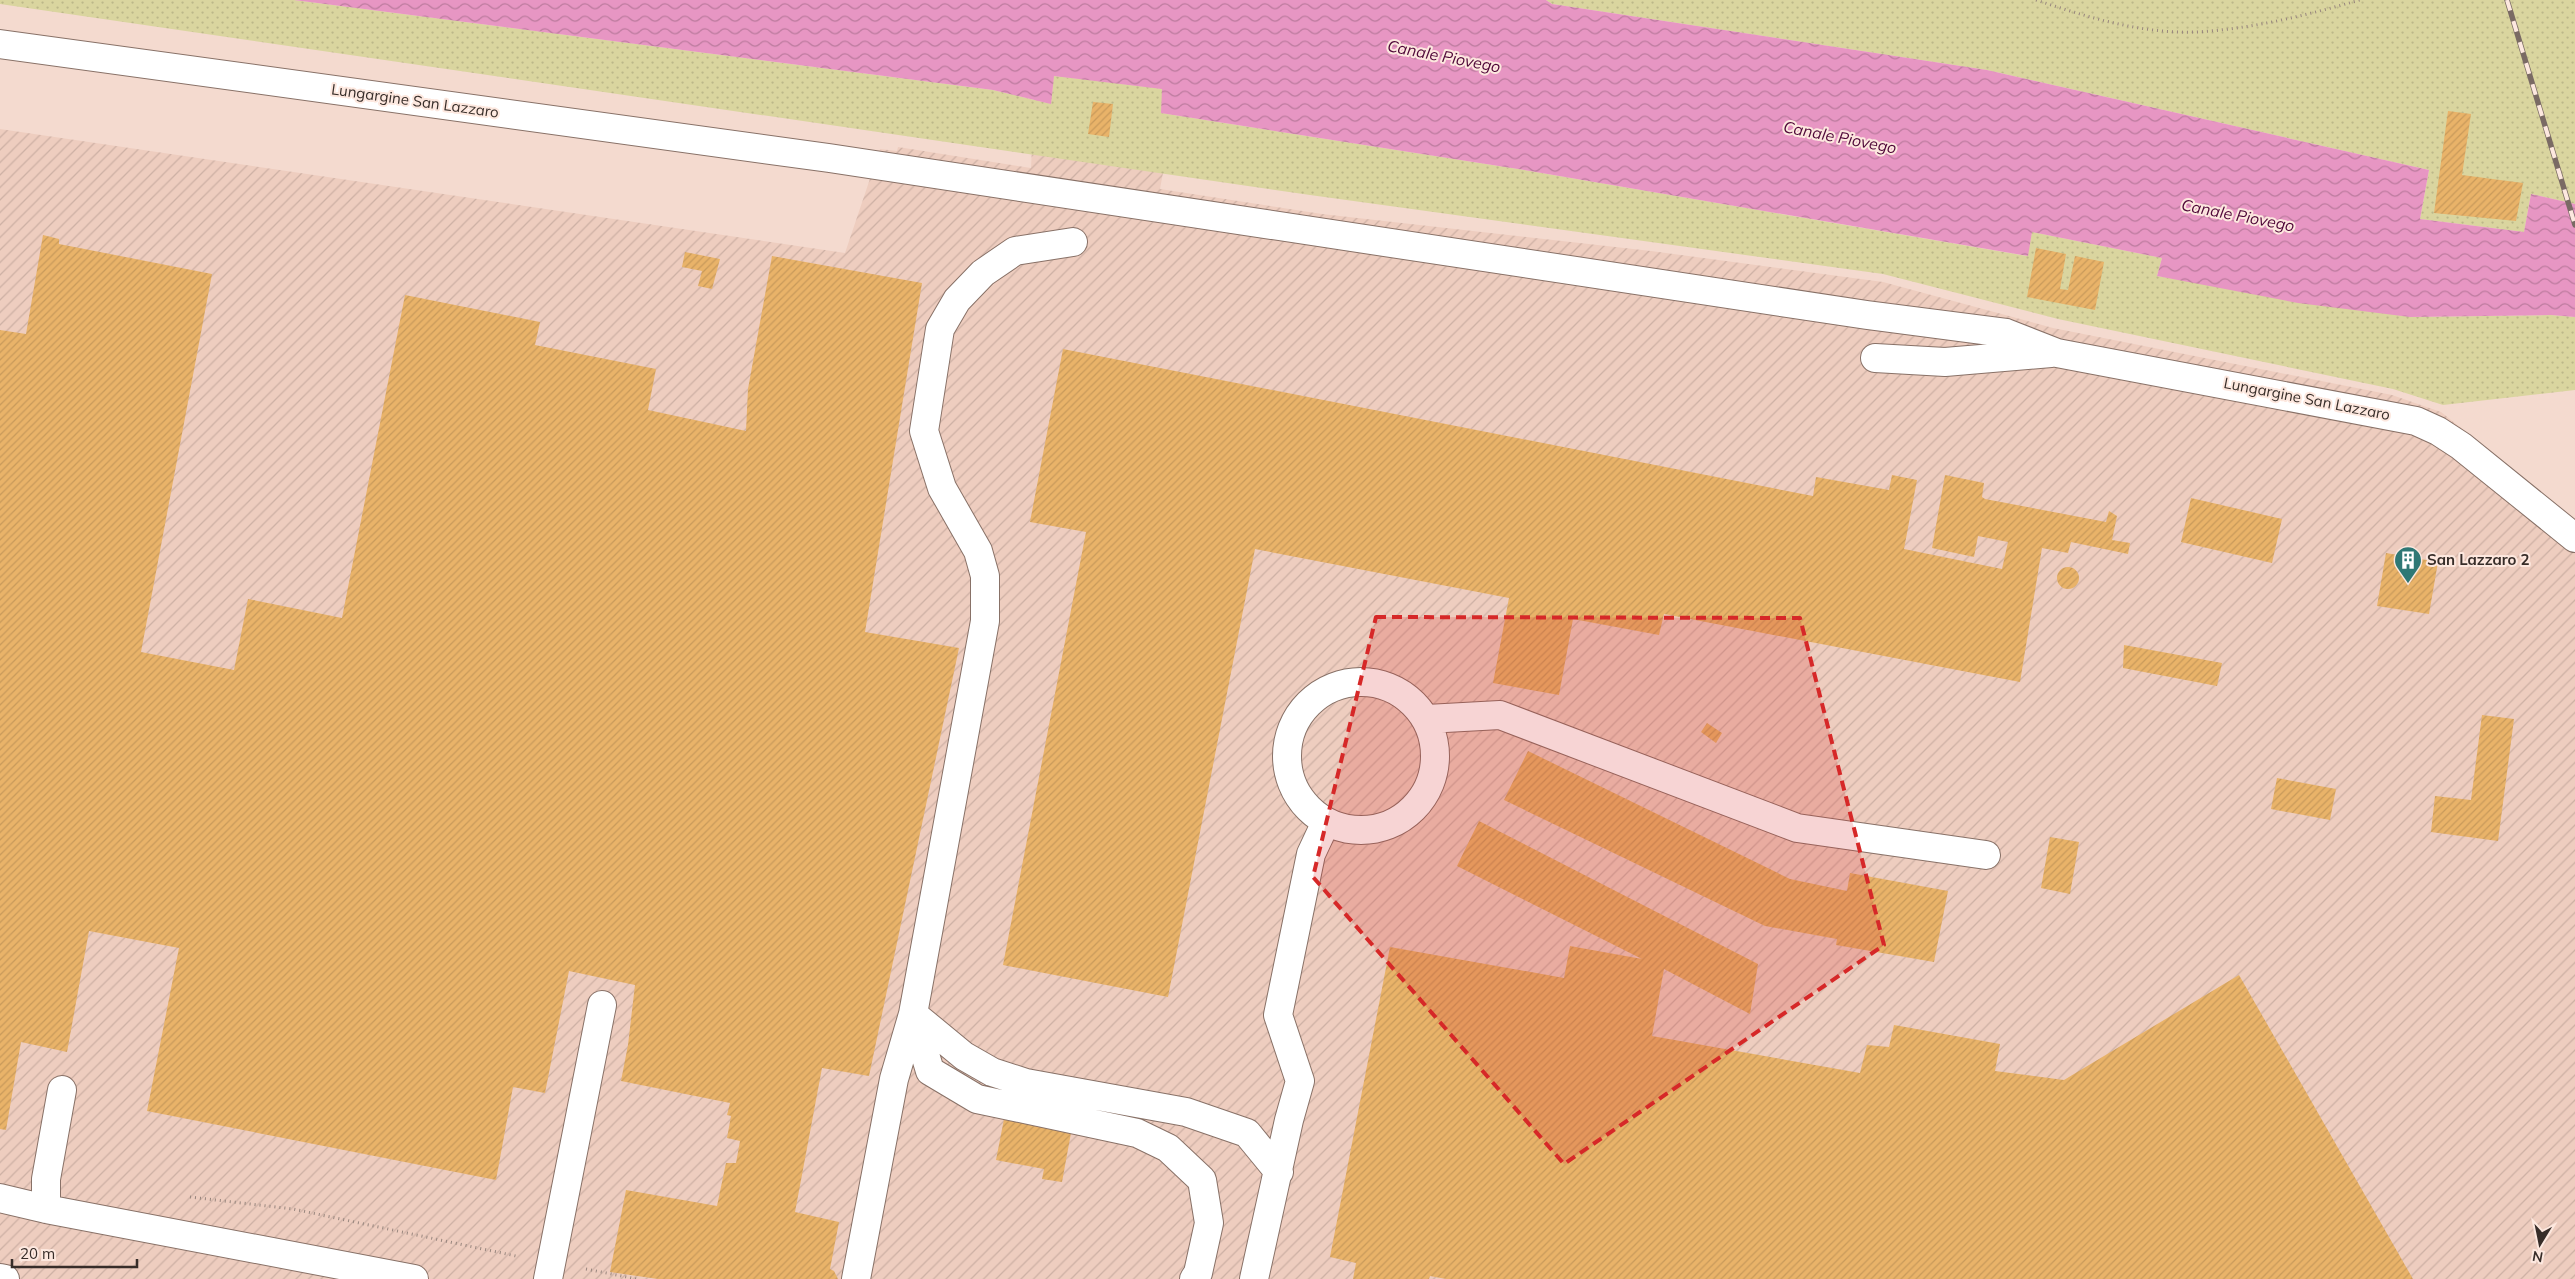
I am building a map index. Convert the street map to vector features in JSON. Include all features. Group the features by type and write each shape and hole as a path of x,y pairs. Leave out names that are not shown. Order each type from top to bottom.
{"street":[{"name":"Lungargine San Lazzaro","path":"0,44 829,158 1857,314 2006,333 2057,352 2416,421 2438,431 2461,446 2575,538"},
{"path":"856,1279 894,1079 913,1014 985,621 985,576 978,550 942,488 924,431 940,329 963,293 983,272 1014,251 1073,242"},
{"path":"1875,358 1945,362 2057,352"},
{"path":"1361,680 1400,691 1428,719 1437,750 1432,782 1415,808 1388,826 1356,831 1326,822 1296,795 1285,757 1295,719 1322,690 1361,680"},
{"path":"1428,719 1500,715 1797,828 1986,855"},
{"path":"1254,1279 1289,1120 1300,1081 1278,1015 1311,854 1326,822"},
{"path":"550,1270 602,1005"},
{"path":"913,1014 964,1056 992,1072 1026,1083 1186,1112 1247,1133 1279,1172"},
{"path":"913,1014 930,1071 978,1099 1137,1133 1168,1148 1202,1180 1209,1223 1198,1273 1194,1279"},
{"path":"46,1209 46,1178 62,1090"},
{"path":"0,1198 46,1209 414,1279"},
{"path":"0,1278 5,1279"}],"path":[{"path":"2036,0 2091,18 2136,27 2195,32 2269,23 2360,0"},
{"path":"185,1196 293,1209 518,1257 550,1270 636,1279"}],"highlighted area":[{"path":"1376,617 1800,618 1884,945 1564,1164 1313,877"}],"shaded area":[{"path":"0,0 294,0 993,90 1051,104 1054,76 1163,89 1161,113 1530,171 2027,256 2032,232 2162,258 2157,276 2410,317 2551,315 2575,317 2575,390 2443,405 2393,389 2058,319 1883,274 1310,195 0,4"},
{"path":"1546,0 2575,0 2575,204 2531,194 2524,232 2420,219 2429,170 1987,70 1552,4"},
{"path":"1036,61 1180,81 1160,189 1322,214 1651,251 1883,282 2053,328 2392,395 2441,412 2466,432 2575,536 2575,1279 0,1279 0,129 845,253 880,149 897,151 898,147 1031,168"}],"water":[{"name":"Canale Piovego","path":"294,0 1546,0 1552,4 1987,70 2429,170 2420,219 2524,232 2531,194 2575,204 2575,317 2551,315 2410,317 2298,303 2157,276 2162,258 2032,232 2028,256 1530,171 1161,113 1162,89 1054,76 1051,104 993,90"}],"building":[{"path":"1093,102 1113,104 1109,137 1088,134"},
{"path":"2448,111 2471,114 2462,175 2523,183 2516,221 2434,213"},
{"path":"43,235 59,239 59,244 212,274 141,652 234,670 248,599 342,618 405,295 540,322 535,345 656,369 648,410 746,431 748,389 772,256 922,283 865,632 959,648 869,1076 822,1068 795,1212 839,1222 830,1269 834,1271 838,1279 658,1279 610,1272 626,1190 717,1206 726,1163 736,1163 740,1141 727,1138 731,1116 727,1115 730,1103 621,1081 628,1045 635,985 569,971 545,1093 513,1087 496,1180 147,1111 179,948 89,931 67,1052 21,1042 6,1130 0,1129 0,330 26,334"},
{"path":"2036,248 2066,254 2060,289 2068,290 2075,256 2104,262 2095,310 2027,297"},
{"path":"685,252 720,259 712,289 698,286 702,271 682,267"},
{"path":"1063,349 1813,496 1816,477 1889,490 1892,475 1917,480 1904,549 2002,569 2008,542 1978,536 1974,557 1932,548 1945,475 1984,483 1982,497 1985,499 2106,522 2109,511 2117,516 2112,540 2130,543 2128,554 2071,542 2068,553 2042,548 2020,682 1664,614 1659,635 1573,619 1559,695 1493,683 1509,598 1255,549 1168,997 1003,965 1086,532 1030,522"},
{"path":"2191,498 2282,519 2272,563 2181,542"},
{"name":"San Lazzaro 2","path":"2386,553 2438,562 2429,614 2377,606"},
{"path":"2068,567 2076,570 2079,578 2076,586 2068,589 2060,586 2057,578 2060,570"},
{"path":"2124,645 2222,663 2217,686 2123,668"},
{"path":"2482,715 2514,719 2498,841 2431,832 2435,796 2471,800"},
{"path":"1707,723 1722,733 1716,743 1701,732"},
{"path":"1528,751 1790,879 1847,891 1850,873 1948,891 1934,962 1836,945 1837,939 1765,926 1504,800"},
{"path":"2277,778 2336,789 2330,820 2271,809"},
{"path":"1479,821 1758,964 1750,1014 1664,969 1652,1036 1860,1073 1867,1045 1889,1047 1894,1025 2000,1044 1995,1071 2064,1080 2239,975 2413,1279 1446,1279 1430,1276 1429,1279 1353,1279 1356,1263 1330,1257 1390,947 1564,978 1570,946 1642,959 1457,866"},
{"path":"2050,837 2079,842 2070,894 2041,888"},
{"path":"1004,1119 1071,1133 1062,1182 1042,1179 1044,1169 996,1160"}],"railway":[{"path":"2507,0 2575,225"}],"place":[{"name":"San Lazzaro 2","path":"2408,584"}]}
